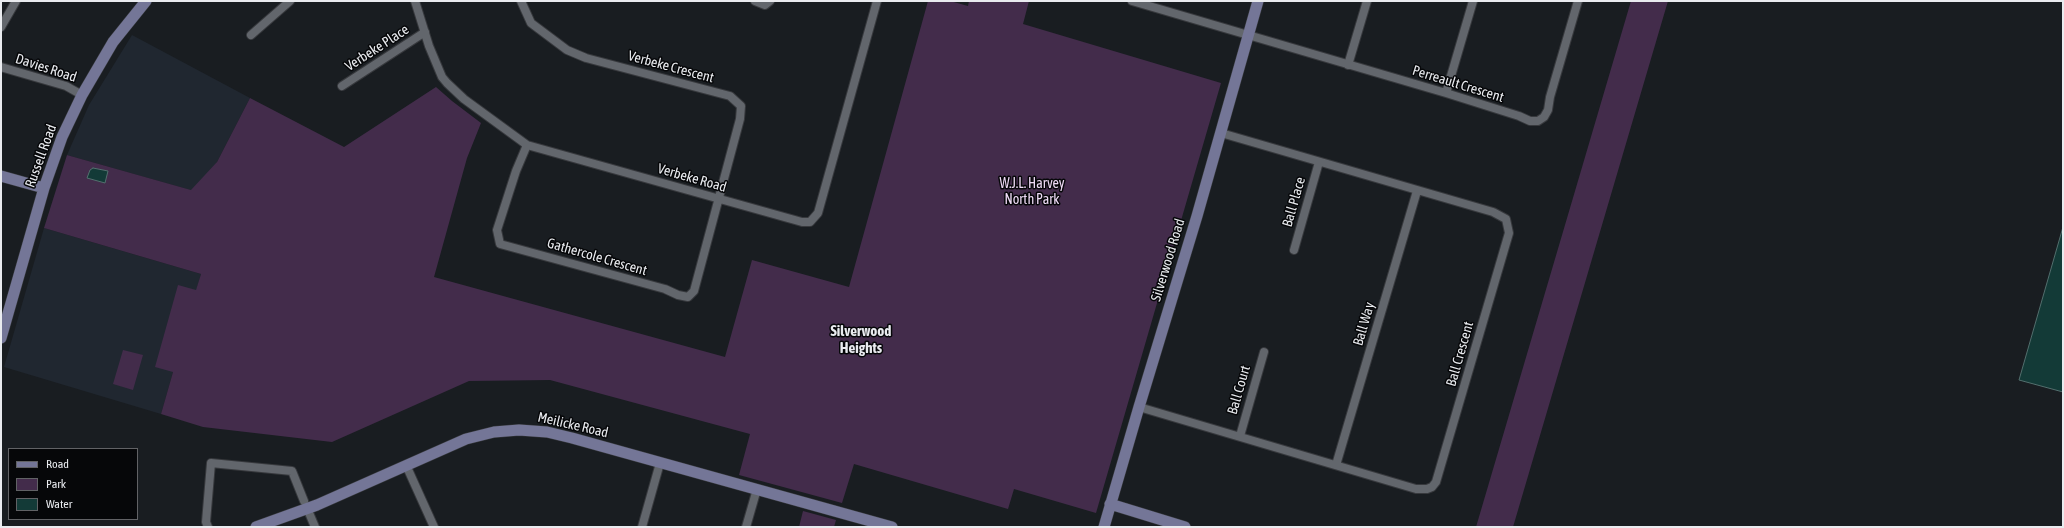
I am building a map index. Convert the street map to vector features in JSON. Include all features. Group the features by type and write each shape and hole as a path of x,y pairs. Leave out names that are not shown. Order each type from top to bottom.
{"street":[{"path":"1,27 16,1"},
{"name":"Russell Road","path":"1,338 44,188 62,137 82,95 113,42 146,1"},
{"path":"251,35 290,1"},
{"name":"Verbeke Road","path":"415,1 442,77 464,99 528,145 802,222 810,222 818,213 877,1"},
{"name":"Verbeke Crescent","path":"521,1 531,22 572,52 586,58 730,96 737,102 741,106 742,112 718,198"},
{"path":"755,1 765,5 770,1"},
{"name":"Perreault Crescent","path":"1132,1 1446,93 1519,116 1530,121 1538,120 1544,117 1548,110 1550,97 1578,1"},
{"name":"Silverwood Road","path":"1104,527 1138,407 1221,133 1258,1"},
{"path":"1348,65 1367,1"},
{"path":"1446,93 1473,1"},
{"name":"Verbeke Place","path":"342,86 425,32"},
{"name":"Davies Road","path":"1,67 66,86 82,95"},
{"name":"Ball Crescent","path":"1138,407 1416,489 1427,489 1432,487 1436,482 1509,233 1506,219 1221,133"},
{"name":"Gathercole Crescent","path":"528,145 516,171 497,230 500,244 665,289 678,295 688,297 694,291 718,198"},
{"name":"Ball Place","path":"1294,250 1319,162"},
{"path":"1,176 44,188"},
{"name":"Ball Way","path":"1336,465 1417,191"},
{"name":"Ball Court","path":"1240,436 1264,352"},
{"name":"Meilicke Road","path":"256,527 466,439 494,432 519,430 547,432 890,527"},
{"path":"208,527 206,522 210,463 292,471 315,527"},
{"path":"642,527 660,463"},
{"path":"406,465 434,527"},
{"path":"746,527 757,489"},
{"path":"1110,504 1185,527"}],"shaded area":[{"path":"132,35 250,98 201,193 67,155 89,105"},
{"path":"44,228 201,274 161,414 4,367"}],"green space":[{"name":"W.J.L. Harvey North Park","path":"928,1 950,1 968,6 969,1 1029,1 1023,24 1221,83 1096,513 1014,489 1008,509 854,464 842,503 739,475 750,434 550,380 469,381 332,442 203,427 161,414 173,372 155,367 178,285 196,290 201,274 44,228 67,155 191,190 217,162 250,98 344,147 436,87 481,123 467,158 434,277 725,357 752,260 849,287"},
{"path":"1631,1 1668,1 1513,527 1476,527"},
{"path":"123,350 143,355 133,390 113,384"},
{"path":"803,511 836,520 834,527 799,527"}],"water":[{"path":"93,168 108,171 105,183 87,178 90,170"},
{"path":"2063,227 2063,392 2019,380"}],"district":[{"name":"Silverwood Heights","path":"861,340"}]}
